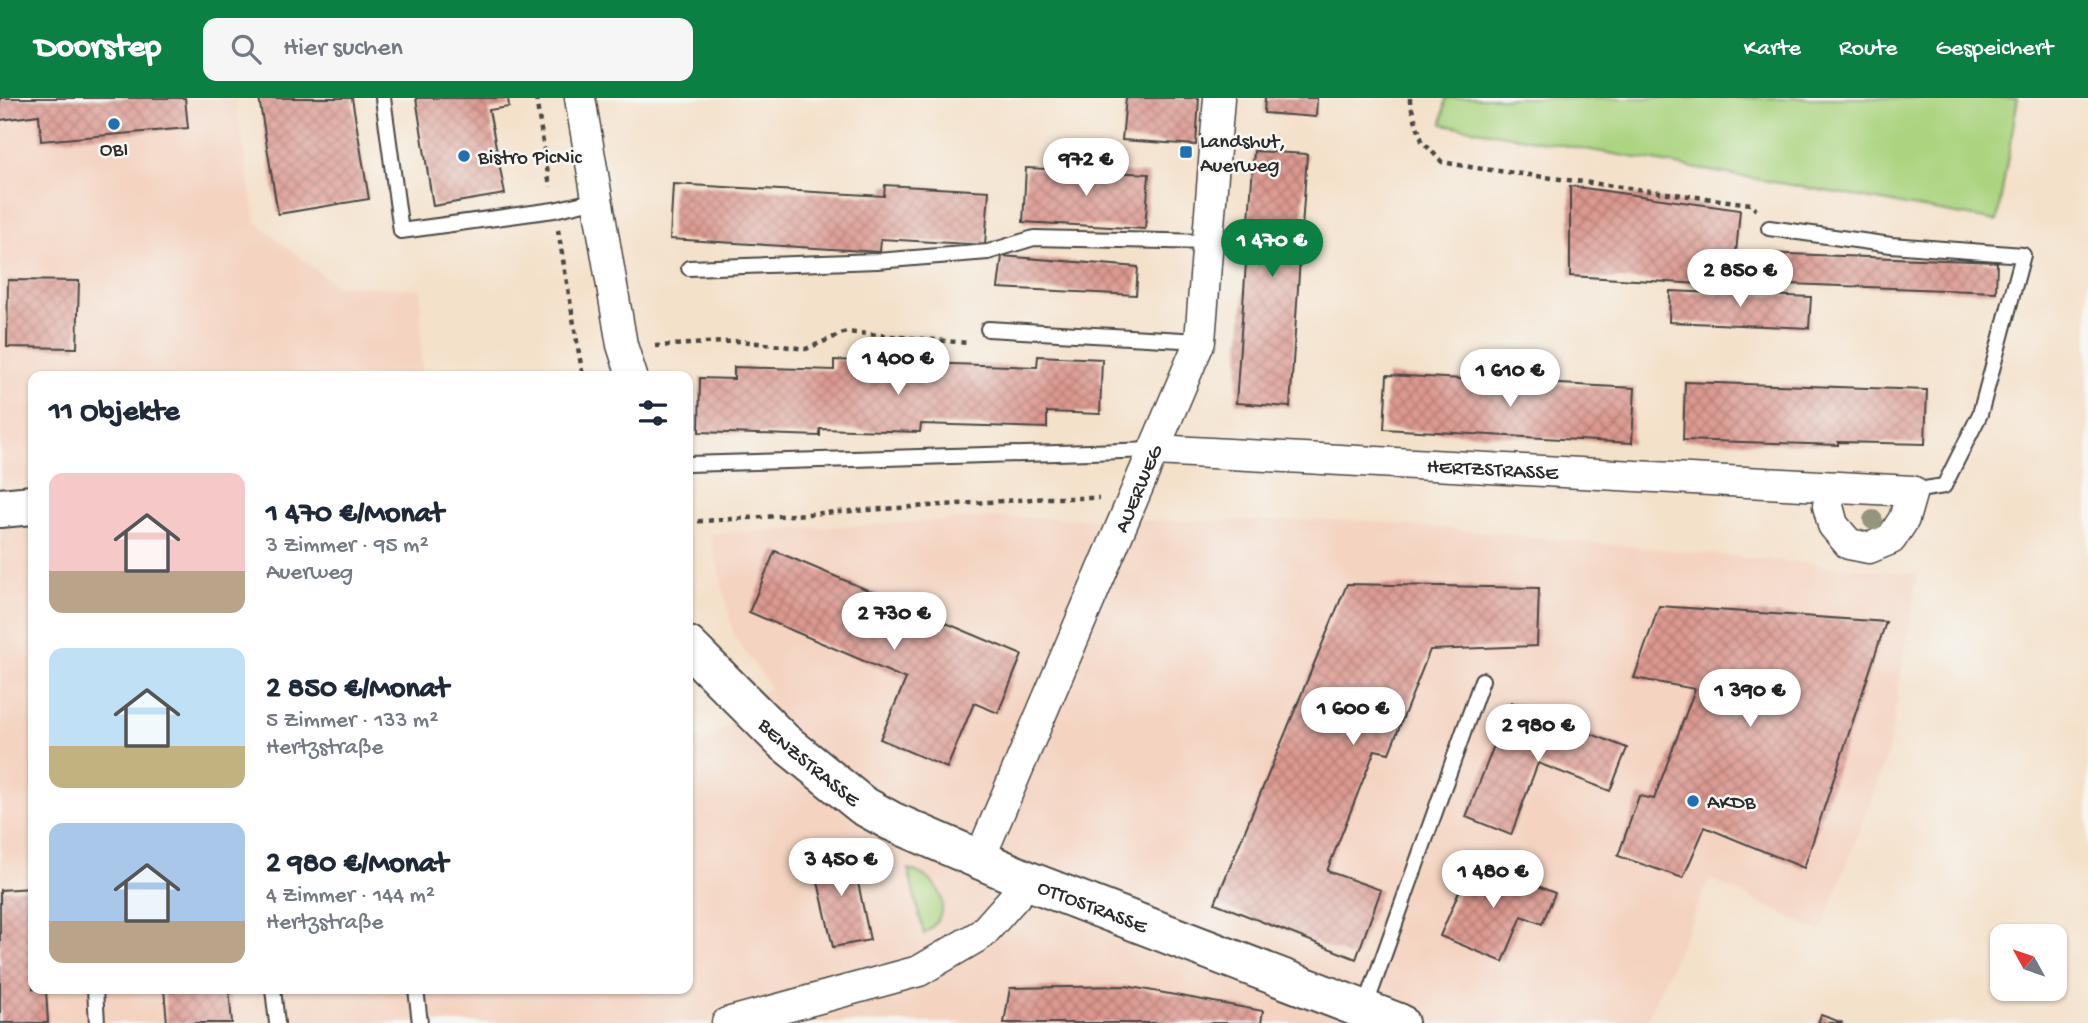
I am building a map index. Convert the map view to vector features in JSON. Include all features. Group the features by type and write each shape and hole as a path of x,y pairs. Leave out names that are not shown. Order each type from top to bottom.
{"street":[{"path":"580,98 622,345 630,371"},
{"name":"AUERWEG","path":"979,860 1200,341 1219,98"},
{"path":"614,371 622,345"},
{"name":"HERTZSTRASSE","path":"1154,450 1912,491"},
{"path":"1830,488 1828,506 1833,525 1849,544 1870,548 1891,538 1904,519 1912,491"},
{"path":"0,508 28,505"},
{"name":"BENZSTRASSE","path":"693,651 783,741 862,805 891,821 1029,881"},
{"name":"OTTOSTRASSE","path":"727,1023 919,971 982,934 1029,881 1381,1016"}],"lane":[{"path":"383,98 401,231 554,210 597,200"},
{"path":"1769,228 1891,245 2023,255 1980,414 1944,486 1912,491"},
{"path":"689,268 877,261 988,252 1034,238 1208,242"},
{"path":"988,329 1200,341"},
{"path":"693,464 1154,450"},
{"path":"1381,1016 1482,680"},
{"path":"95,994 97,1023"},
{"path":"274,994 277,1023"},
{"path":"417,994 420,1023"}],"path":[{"path":"536,98 582,371"},
{"path":"1410,98 1422,141 1442,162 1751,204 1769,228"},
{"path":"622,345 657,346 741,341 806,349 846,332 968,343 988,329"},
{"path":"693,522 1048,498 1134,498"}],"shaded area":[{"path":"0,98 235,98 256,222 335,285 421,289 421,371 28,371 28,994 693,994 693,734 704,745 770,687 734,636 710,534 1005,517 1193,521 1354,520 1918,574 1888,754 1821,932 1710,879 1645,1023 0,1023"}],"green space":[{"path":"1446,98 2018,98 1997,221 1442,124"},
{"path":"908,869 930,880 941,896 940,915 924,934"}],"building":[{"name":"OBI","path":"0,98 185,98 188,128 41,141 39,115 0,120"},
{"path":"259,98 352,98 369,199 278,214"},
{"path":"416,98 508,98 509,107 489,110 505,194 433,206"},
{"path":"1126,98 1199,98 1196,145 1122,140"},
{"path":"1265,98 1317,98 1316,117 1264,113"},
{"path":"1254,151 1307,154 1290,407 1236,403"},
{"path":"1026,168 1149,174 1145,229 1023,222"},
{"path":"673,184 884,196 885,185 989,191 985,245 881,239 880,252 670,239"},
{"path":"1570,186 1740,210 1733,286 1570,276"},
{"path":"1763,253 1997,262 1996,292 1762,283"},
{"path":"1002,256 1138,267 1136,295 998,288"},
{"path":"8,280 79,281 77,348 7,347"},
{"path":"1670,291 1811,297 1809,328 1669,322"},
{"path":"1038,356 1102,359 1100,414 1047,412 1047,428 921,424 920,432 820,429 820,436 699,432 700,378 734,379 734,367 834,370 834,360 1037,367"},
{"path":"1387,375 1635,388 1632,443 1384,429"},
{"path":"1685,382 1927,390 1925,444 1838,442 1838,445 1683,440"},
{"path":"775,551 1022,655 998,713 974,703 947,768 880,739 906,679 749,612"},
{"path":"1347,584 1539,588 1537,646 1430,650 1389,753 1375,750 1327,871 1381,890 1356,959 1215,903"},
{"path":"1659,606 1886,622 1804,868 1705,827 1683,878 1618,856 1639,796 1654,799 1695,689 1634,678"},
{"path":"1511,702 1627,748 1610,791 1538,763 1511,835 1466,817"},
{"path":"851,849 870,940 833,947 812,856"},
{"path":"1473,859 1555,893 1542,924 1522,916 1503,962 1440,936"},
{"path":"28,888 28,994 46,994 48,1023 0,1023 0,890"},
{"path":"1126,986 1263,1011 1261,1023 1004,1023 1010,988"},
{"path":"164,994 229,994 232,1023 167,1023"},
{"path":"1821,1015 1843,1023 1818,1023"}],"place":[{"name":"OBI","path":"114,124"},
{"name":"Landshut, Auerweg","path":"1186,152"},
{"name":"Bistro PicNic","path":"464,156"},
{"name":"AKDB","path":"1693,801"}]}
